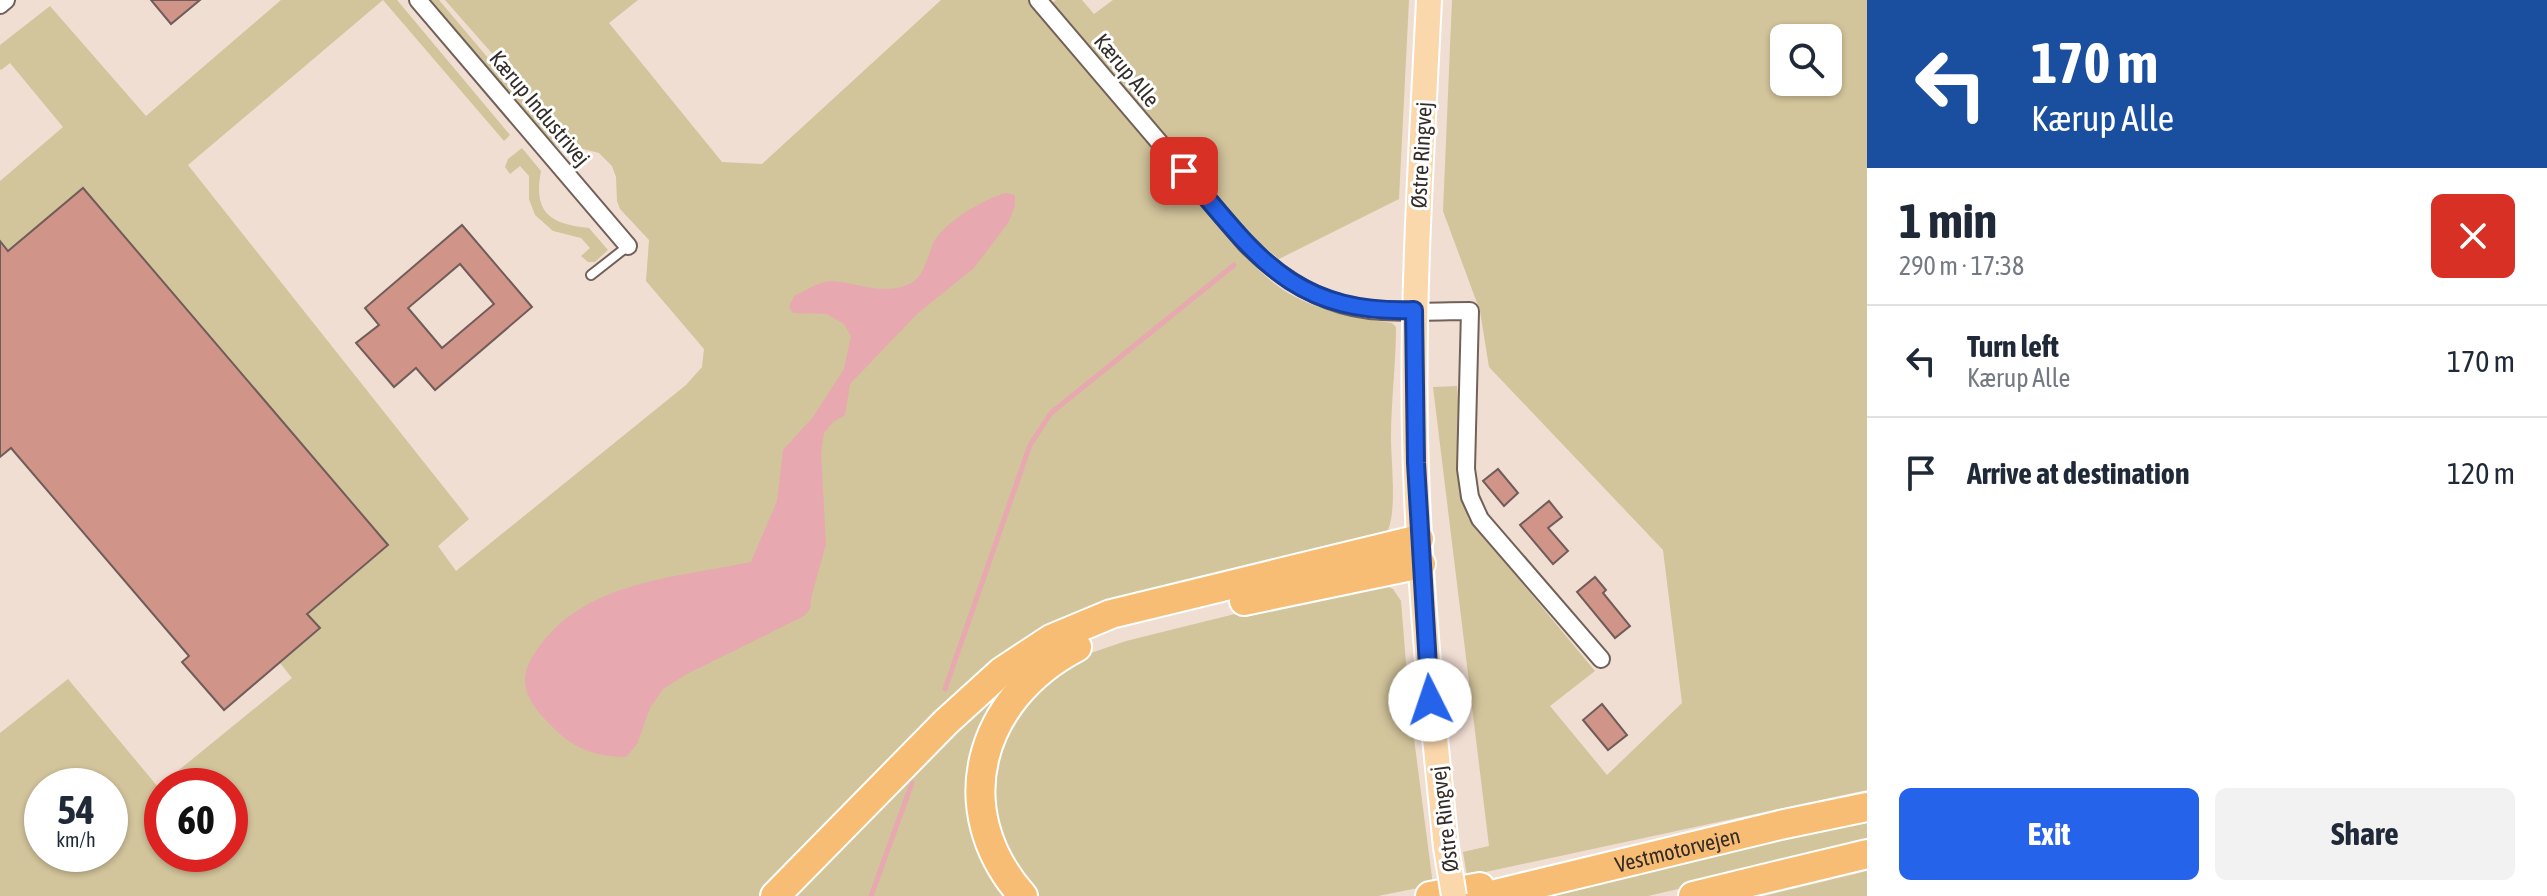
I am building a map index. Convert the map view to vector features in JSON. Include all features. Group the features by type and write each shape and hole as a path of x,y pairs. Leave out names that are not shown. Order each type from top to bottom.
{"highway":[{"path":"775,896 946,722 1001,672 1031,650 1111,614 1420,552"},
{"path":"1023,896 1009,881 988,838 981,809 981,781 991,734 1002,713 1022,687 1045,665 1083,644 1140,623 1420,552"},
{"name":"Vestmotorvejen","path":"1487,896 1867,807"},
{"path":"1693,896 1867,854"},
{"path":"1430,896 1642,859"}],"main road":[{"name":"Østre Ringvej","path":"1429,0 1414,310 1415,437 1430,700 1454,896"}],"street":[{"path":"0,5 6,0"},
{"name":"Kærup Industrivej","path":"418,0 628,246"},
{"name":"Kærup Alle","path":"1038,0 1264,262 1285,279 1332,301 1381,311 1414,310"},
{"path":"1414,310 1470,311 1466,469 1470,497 1480,519 1601,659"}],"lane":[{"path":"591,275 628,246"}],"shaded area":[{"path":"281,0 383,0 188,165 469,519 438,546 456,571 686,385 702,367 704,349 646,281 649,240 620,209 612,166 599,153 568,145 445,0 638,0 609,23 722,162 762,164 941,0 1034,0 1159,145 1261,272 1288,293 1313,305 1392,323 1396,327 1391,424 1393,498 1388,530 1377,538 1093,608 761,896 0,896 0,733 68,679 144,770 144,872 248,872 248,768 181,768 292,678 280,663 320,629 307,614 388,545 83,188 8,251 0,241 0,181 63,127 10,63 0,69 0,45 50,6 146,116"},
{"path":"383,0 397,0 510,135 504,141"},
{"path":"431,0 439,0 564,148 561,150 548,138"},
{"path":"1056,0 1082,0 1094,14 1113,0 1409,0 1399,199 1279,259 1251,236 1052,3"},
{"path":"1452,0 1867,0 1867,790 1467,876 1463,852 1489,846 1433,387 1457,386 1468,518 1595,671 1550,706 1607,775 1682,703 1663,550 1489,367 1480,311 1443,211"},
{"path":"522,148 541,171 540,197 547,214 564,223 589,228 608,250 595,262 588,262 581,256 590,248 581,238 553,231 535,215 529,199 529,176 520,166 510,174 505,167 508,159"},
{"path":"1006,193 1015,195 1015,206 1008,223 974,268 917,314 850,384 845,415 833,422 824,433 821,453 826,544 810,609 804,616 663,689 650,708 637,744 626,757 600,754 579,747 551,726 528,694 526,672 533,656 552,631 575,612 630,587 751,562 777,501 783,450 813,417 844,369 851,336 844,324 827,314 793,313 789,307 794,296 828,281 880,289 907,285 918,277 935,240 948,225 977,205"},
{"path":"1381,583 1393,589 1401,601 1409,700 1433,885 1378,896 1037,896 1006,855 994,809 995,762 1017,712 1061,669 1091,653 1126,641"},
{"path":"1125,623 1058,650 975,772 1013,896 786,896 1032,658"},
{"path":"1867,817 1867,845 1648,896 1534,896"},
{"path":"1867,871 1867,896 1764,896"}],"building":[{"path":"151,0 200,0 171,24"},
{"path":"83,188 388,545 307,614 320,628 224,710 182,662 189,656 11,448 0,457 0,241 8,251"},
{"path":"462,225 532,307 435,390 416,368 394,387 356,343 379,325 365,308","holes":["460,264 494,304 442,348 408,308"]},
{"path":"1498,469 1518,493 1504,506 1483,481"},
{"path":"1549,501 1562,517 1548,528 1568,551 1553,564 1520,525"},
{"path":"1595,577 1606,590 1603,593 1630,626 1615,638 1577,592"},
{"path":"1602,704 1627,735 1608,750 1583,720"}],"waterway":[{"path":"945,689 1030,445 1051,413 1234,265"},
{"path":"871,896 912,783"}],"route":[{"path":"1184,171 1246,244 1285,279 1332,301 1356,307 1381,311 1414,310 1419,539 1430,700"}]}
